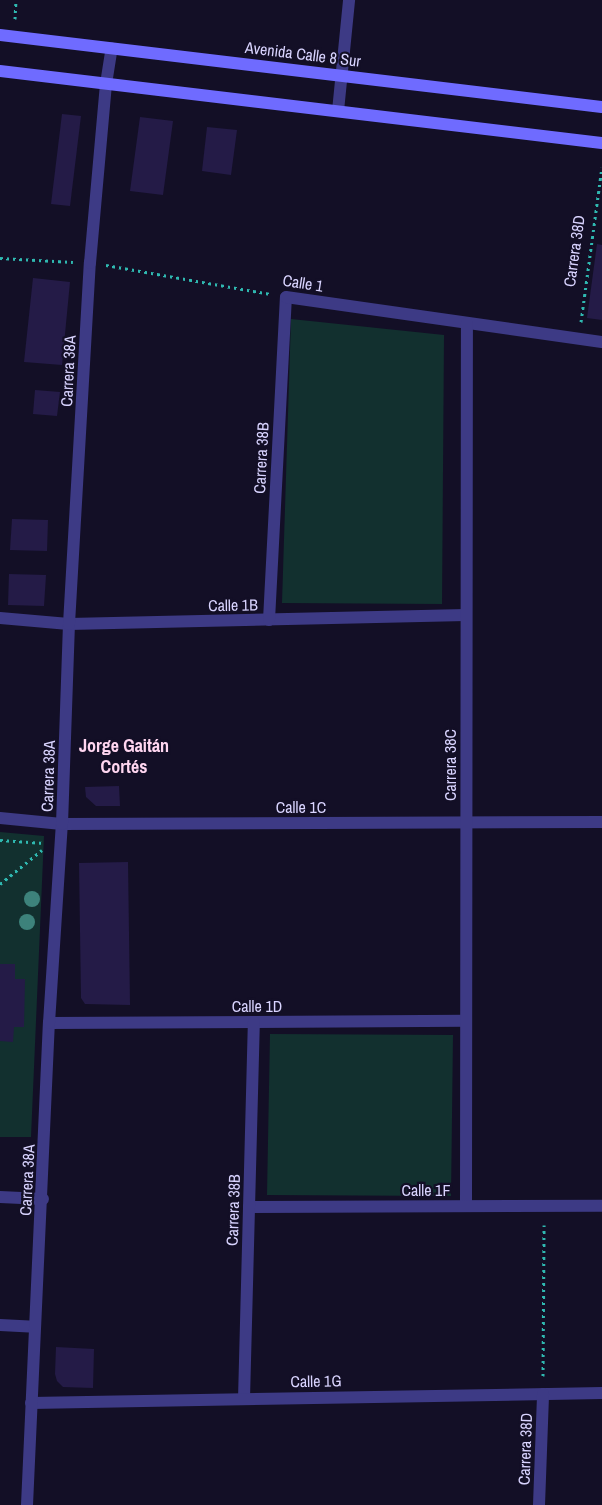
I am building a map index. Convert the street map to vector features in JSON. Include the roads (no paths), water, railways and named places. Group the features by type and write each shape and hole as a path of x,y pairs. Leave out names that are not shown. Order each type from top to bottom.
{"main road":[{"name":"Avenida Calle 8 Sur","path":"0,35 602,107"},
{"path":"0,71 602,143"}],"street":[{"path":"338,111 349,0"},
{"name":"Carrera 38A","path":"27,1505 34,1327 43,1199 49,1024 62,824 69,624 90,262 106,84 112,48"},
{"name":"Calle 1","path":"286,297 602,342"},
{"name":"Carrera 38B","path":"269,620 286,297"},
{"name":"Carrera 38C","path":"466,1206 467,323"},
{"name":"Calle 1B","path":"0,618 69,624 466,616"},
{"name":"Calle 1C","path":"0,818 62,824 602,822"},
{"name":"Calle 1D","path":"49,1024 466,1021"},
{"name":"Carrera 38B","path":"244,1399 254,1022"},
{"path":"0,1197 43,1199"},
{"name":"Calle 1F","path":"249,1207 602,1206"},
{"path":"0,1325 34,1327"},
{"name":"Calle 1G","path":"31,1403 602,1393"},
{"name":"Carrera 38D","path":"539,1505 543,1394"}],"district":[{"name":"Jorge Gaitán Cortés","path":"124,758"}]}
